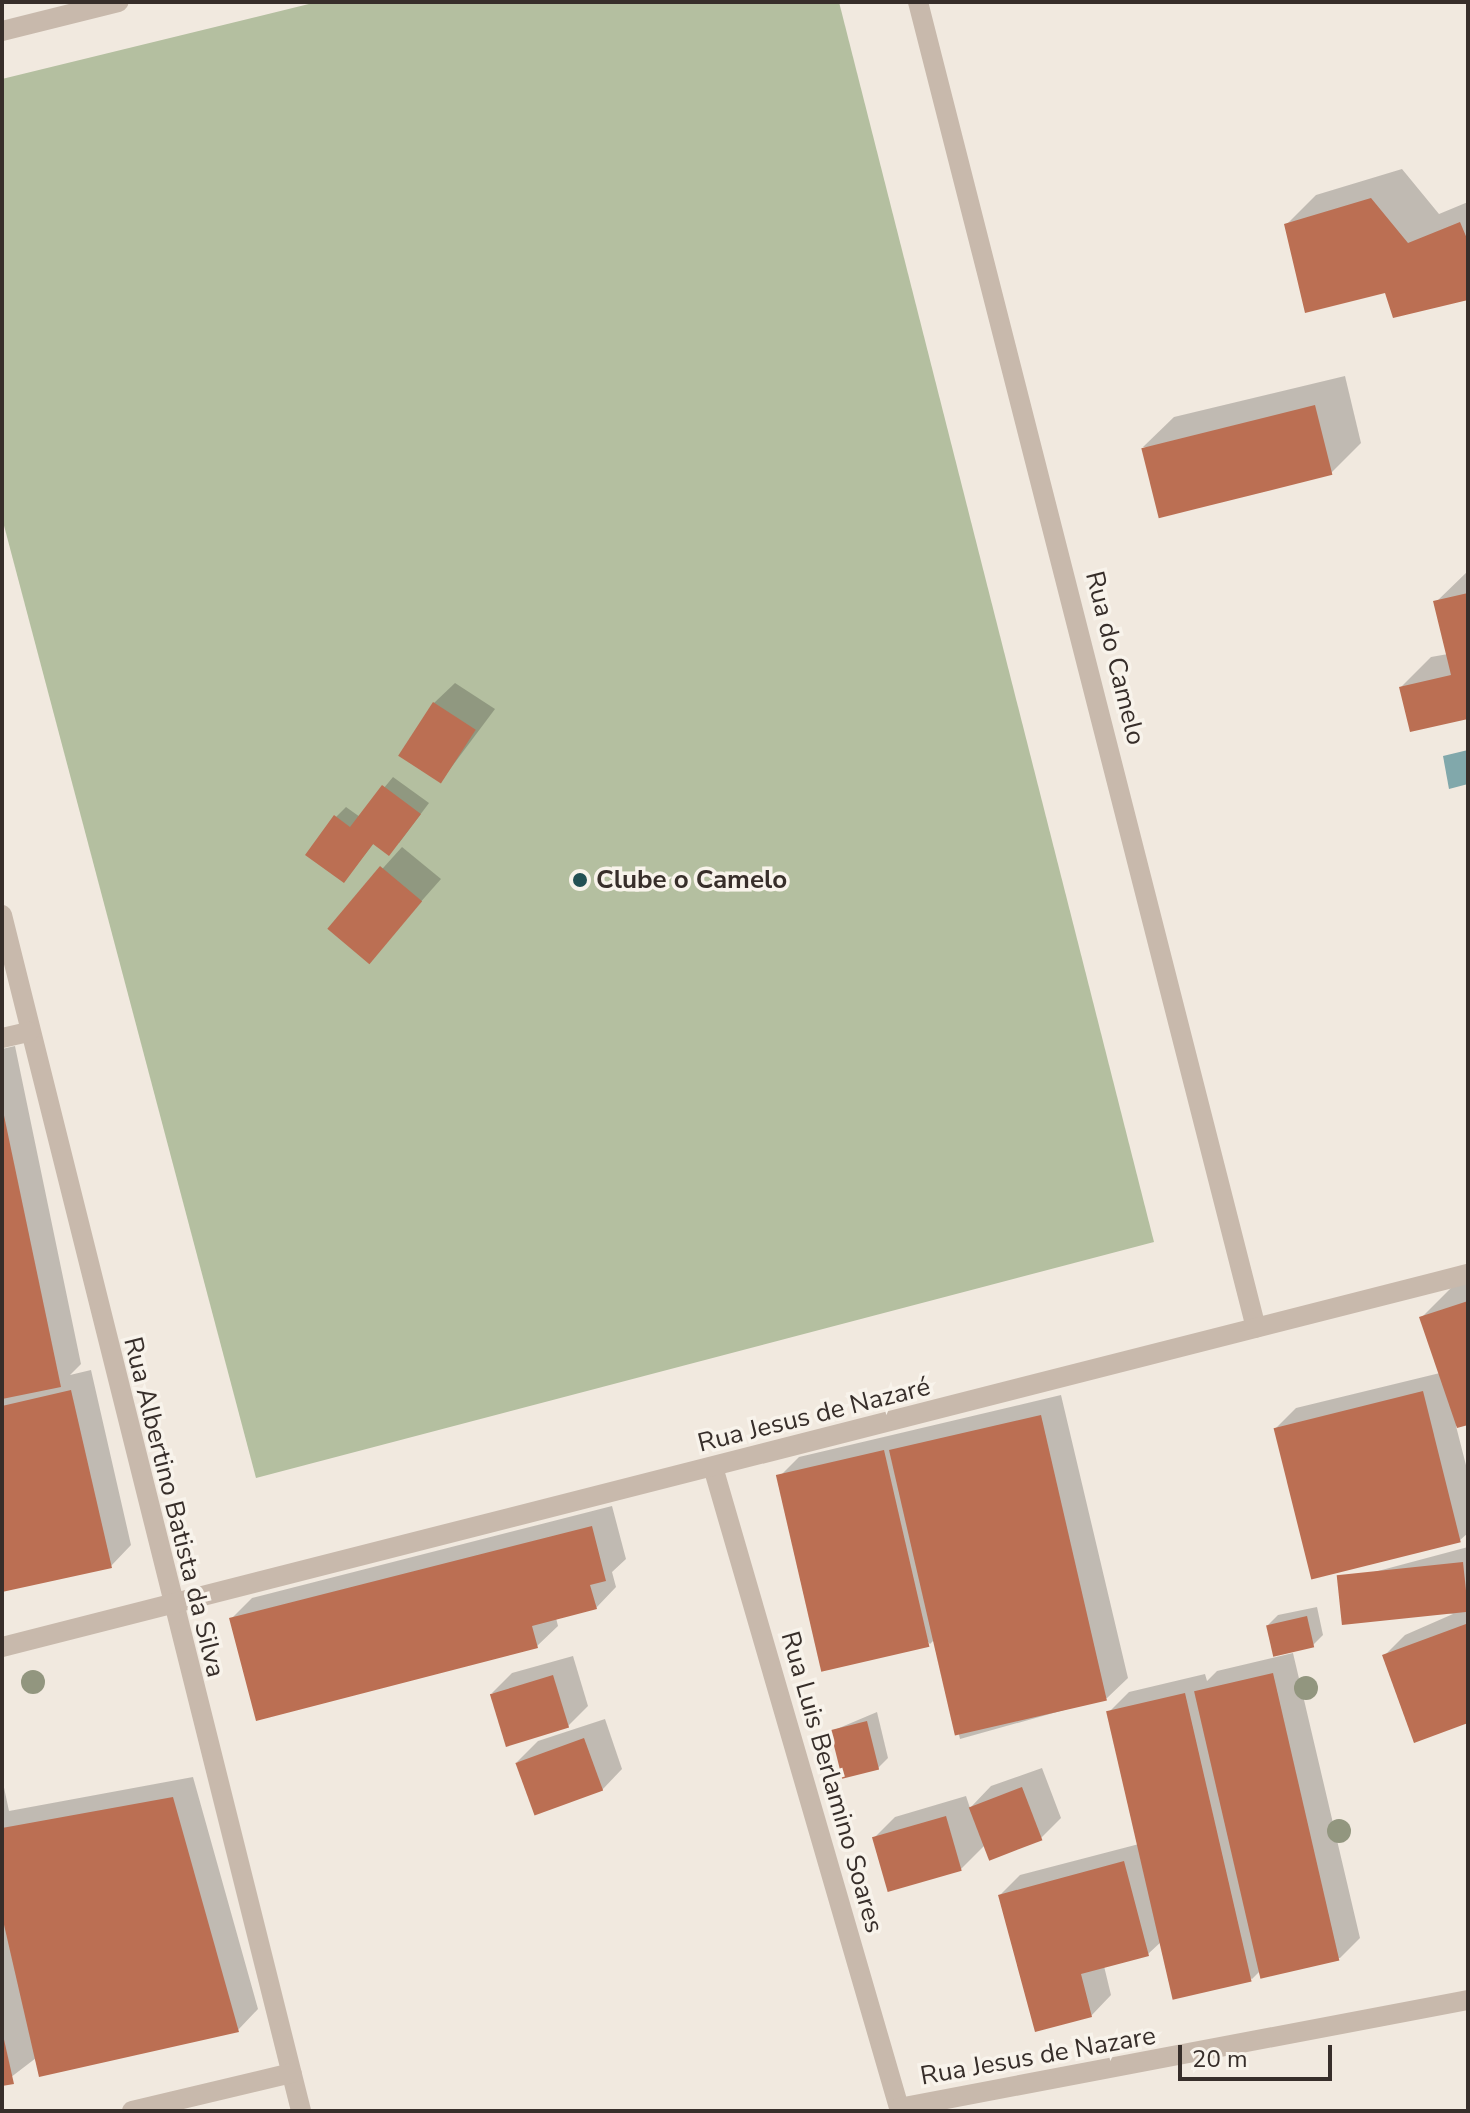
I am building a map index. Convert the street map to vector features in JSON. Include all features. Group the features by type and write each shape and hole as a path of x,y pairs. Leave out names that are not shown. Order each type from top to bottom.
{"street":[{"path":"2,31 118,2"},
{"name":"Rua do Camelo","path":"918,2 1256,1328"},
{"name":"Rua Albertino Batista da Silva","path":"2,915 172,1605 301,2111"},
{"path":"2,1038 29,1032"},
{"name":"Rua Jesus de Nazaré","path":"2,1647 1468,1274"},
{"name":"Rua Luis Berlamino Soares","path":"713,1467 899,2109"},
{"name":"Rua Jesus de Nazare","path":"899,2109 1468,2000"},
{"path":"132,2111 292,2073"}],"green space":[{"name":"Clube o Camelo","path":"317,2 839,2 1154,1242 256,1478 2,518 2,79"}],"water":[{"path":"1468,750 1468,784 1449,789 1443,756"}],"building":[{"path":"1371,198 1408,243 1460,222 1468,241 1468,300 1393,318 1385,293 1305,313 1284,224"},
{"path":"1315,405 1332,475 1159,518 1141,448"},
{"path":"1468,593 1468,719 1410,732 1399,687 1451,675 1433,601"},
{"path":"433,702 476,730 441,783 398,756"},
{"path":"382,785 421,814 389,856 373,844 344,883 305,855 334,815 350,827"},
{"path":"380,866 422,901 369,964 327,929"},
{"path":"2,1106 61,1387 2,1399"},
{"path":"1468,1301 1468,1425 1457,1428 1419,1317"},
{"path":"71,1390 112,1568 2,1592 2,1406"},
{"path":"1423,1391 1461,1542 1311,1580 1274,1428"},
{"path":"1041,1415 1107,1700 955,1736 889,1450"},
{"path":"884,1450 929,1647 821,1672 776,1475"},
{"path":"592,1526 606,1581 590,1585 597,1609 532,1626 538,1648 256,1721 229,1618"},
{"path":"1463,1562 1468,1612 1342,1625 1337,1575"},
{"path":"1307,1616 1314,1647 1273,1657 1266,1625"},
{"path":"1466,1624 1468,1723 1414,1743 1382,1655"},
{"path":"1273,1673 1339,1960 1260,1979 1194,1691"},
{"path":"553,1675 569,1728 506,1747 490,1694"},
{"path":"1185,1693 1252,1981 1173,2000 1106,1711"},
{"path":"867,1721 879,1770 842,1779 830,1730"},
{"path":"584,1738 603,1791 535,1816 515,1763"},
{"path":"1022,1787 1042,1840 989,1861 969,1807"},
{"path":"173,1797 239,2032 39,2077 2,1916 2,1828"},
{"path":"946,1816 962,1871 888,1892 872,1837"},
{"path":"1124,1861 1149,1956 1081,1974 1092,2017 1035,2032 998,1895"},
{"path":"2,2036 14,2084 2,2086"}],"place":[{"name":"Clube o Camelo","path":"580,880"}]}
